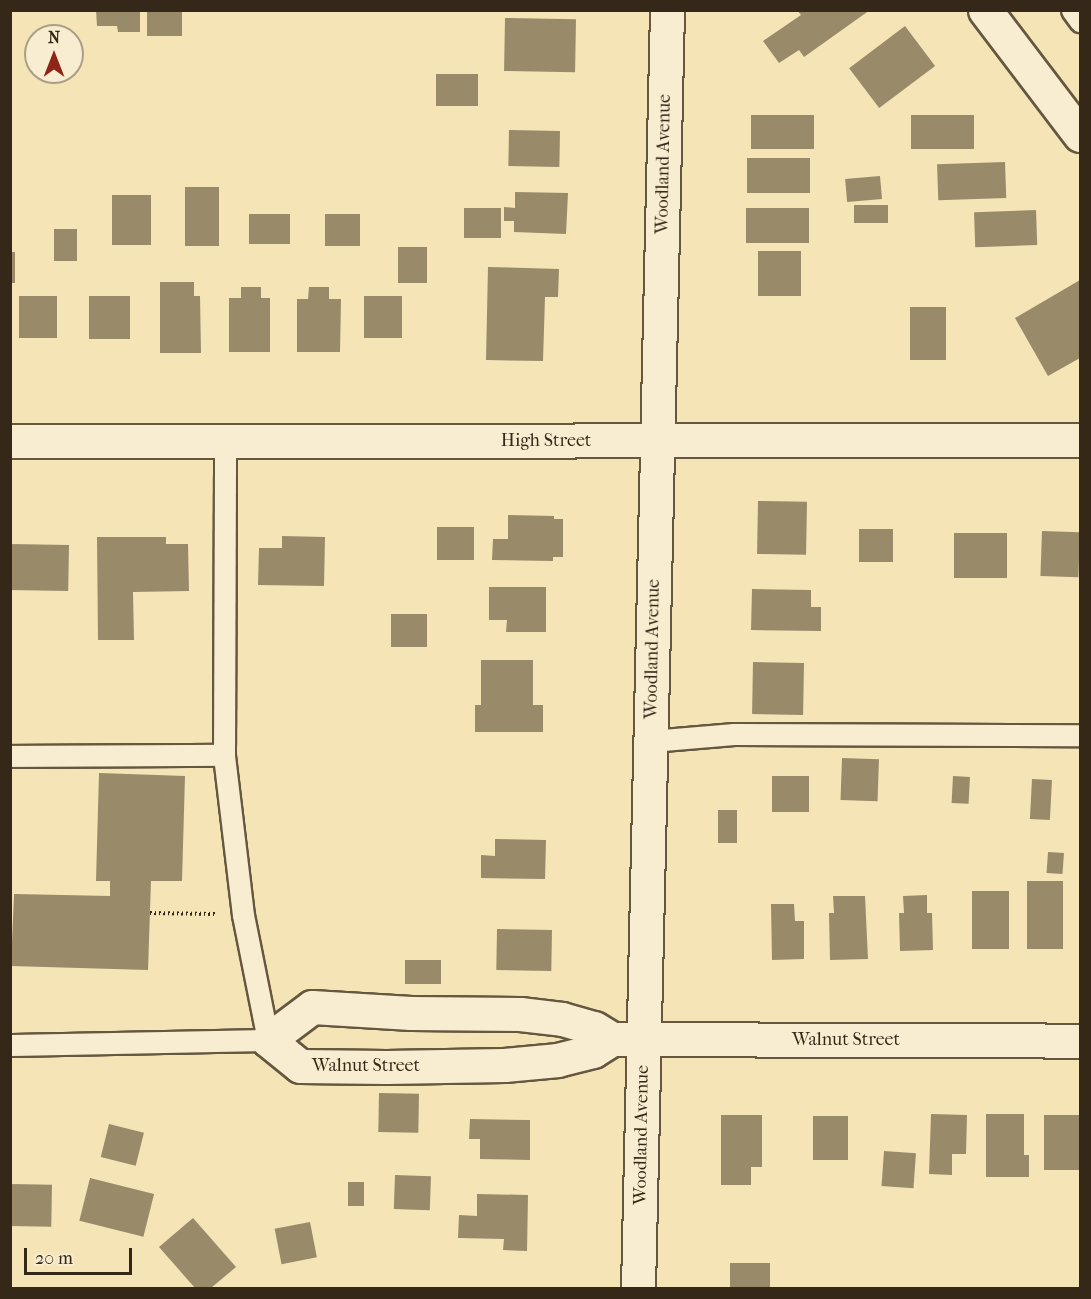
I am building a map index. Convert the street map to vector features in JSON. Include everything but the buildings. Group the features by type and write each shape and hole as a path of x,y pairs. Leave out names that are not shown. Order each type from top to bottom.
{"street":[{"name":"Woodland Avenue","path":"638,1288 667,10"},
{"path":"985,10 1079,131"},
{"name":"High Street","path":"10,441 1080,440"},
{"name":"Walnut Street","path":"612,1039 593,1051 558,1060 504,1065 386,1067 300,1066 268,1040 312,1007 411,1013 520,1014 562,1019 594,1028 612,1039 1080,1041"}],"lane":[{"path":"1072,10 1080,21"},
{"path":"10,1046 268,1040 243,915 224,755 225,441"},
{"path":"651,741 734,734 1080,735"},
{"path":"10,756 224,755"}],"path":[{"path":"150,913 227,915"}]}
